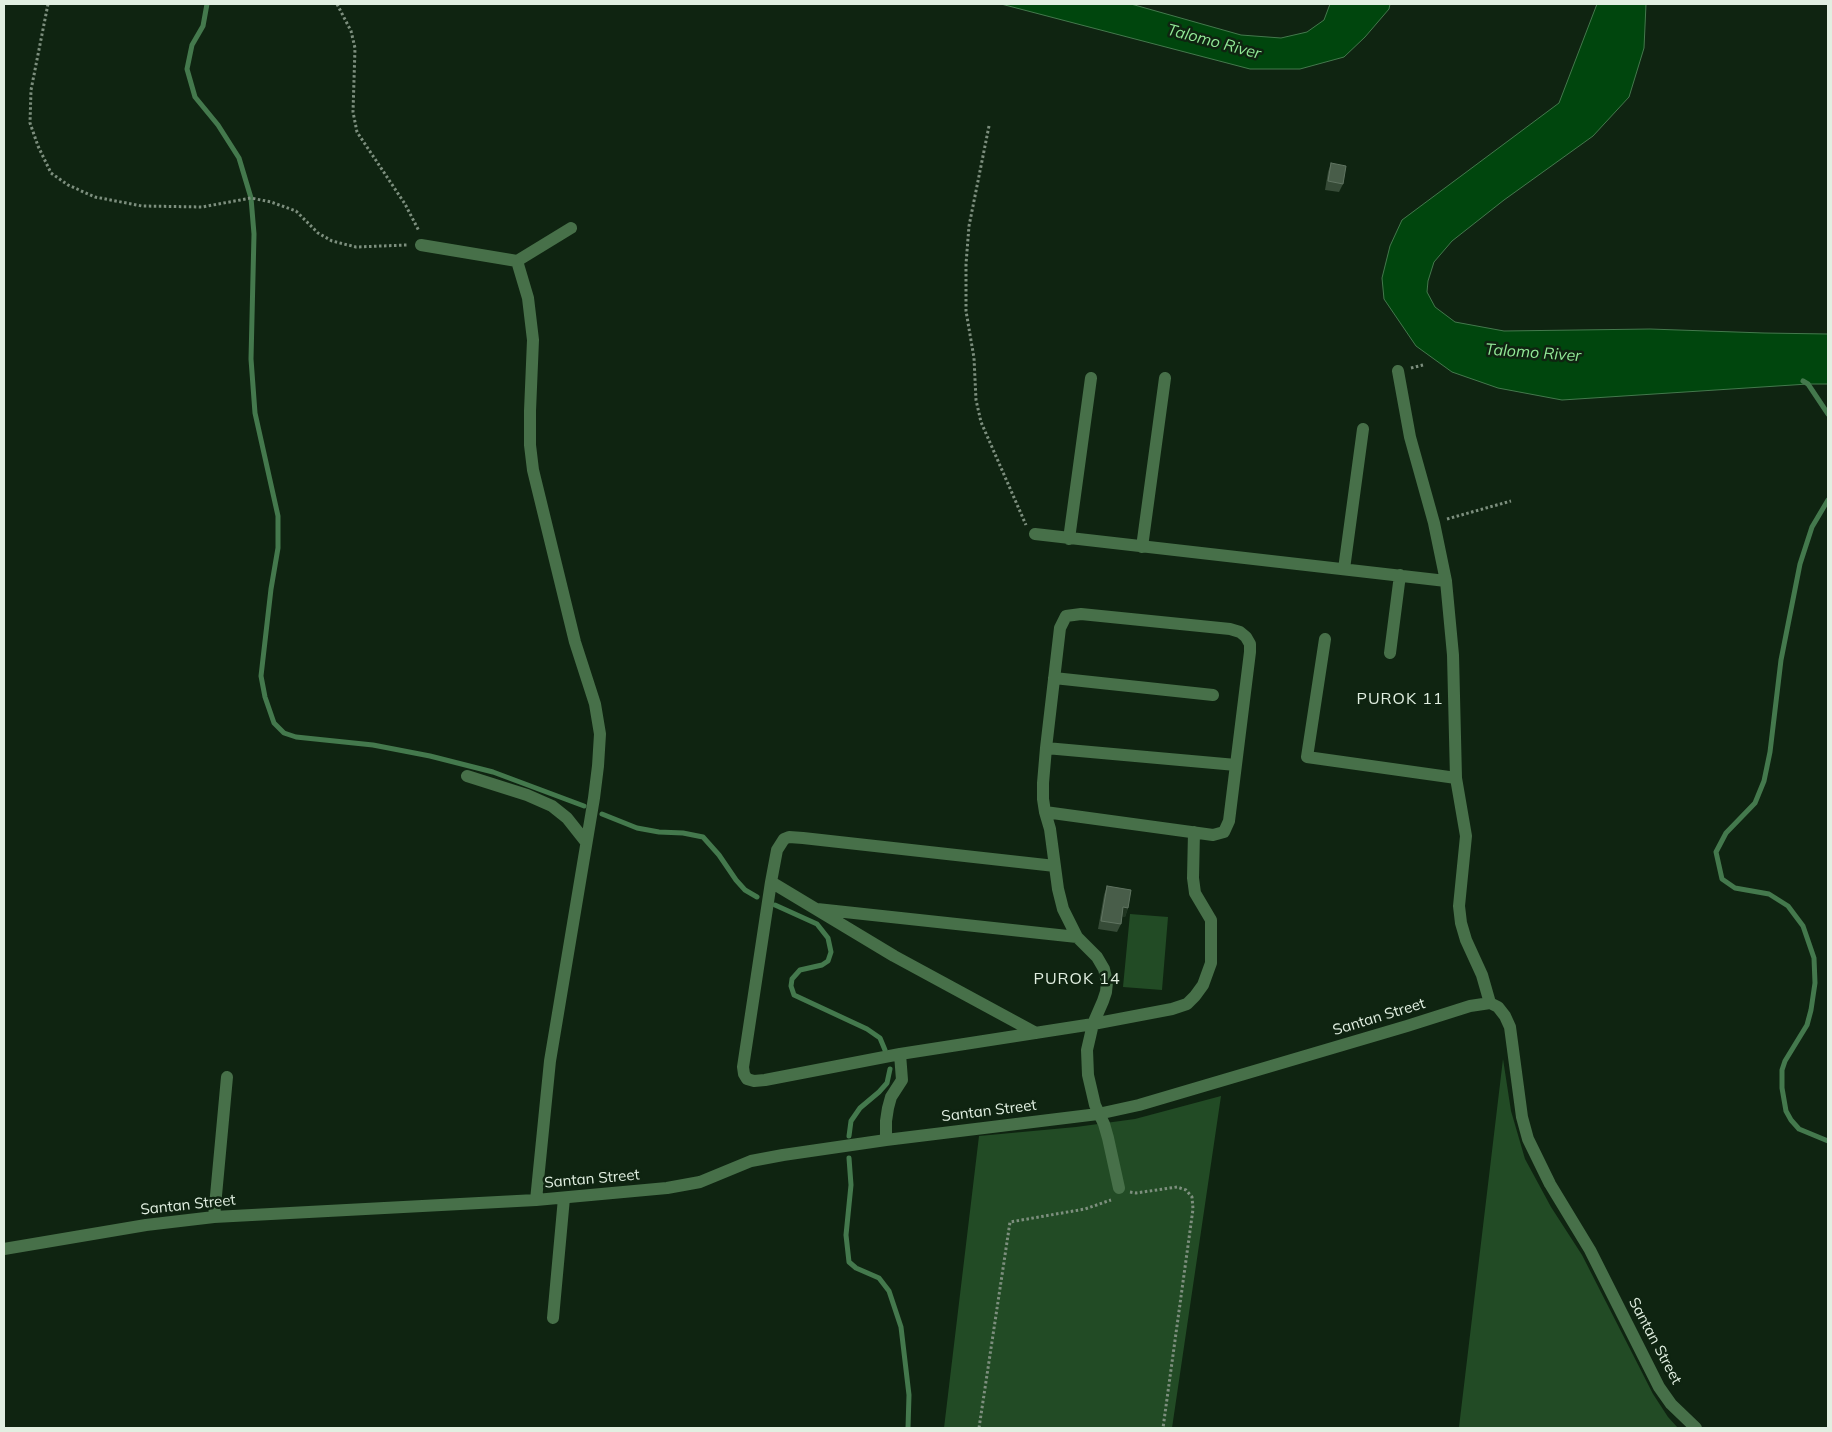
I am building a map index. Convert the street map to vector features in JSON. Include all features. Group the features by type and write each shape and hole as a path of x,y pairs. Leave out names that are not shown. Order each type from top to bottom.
{"street":[{"path":"421,245 517,261 571,228"},
{"path":"517,261 528,298 533,340 530,411 532,470 575,642 595,704 600,734 598,766 550,1061 536,1200"},
{"path":"1398,371 1410,437 1434,523 1446,581 1453,655 1456,778 1466,836 1459,906 1466,940 1482,975 1490,1003"},
{"path":"1069,539 1091,378"},
{"path":"1142,546 1165,378"},
{"path":"1344,569 1363,429"},
{"path":"1035,534 1446,581"},
{"path":"1390,653 1400,575"},
{"path":"1044,812 1194,832 1219,834 1227,828 1250,652 1250,644 1246,637 1240,632 1212,627 1073,614 1066,616 1060,628 1042,783 1044,812 1050,829 1063,909 1078,937 1097,957 1104,969 1107,982 1103,1002 1092,1024 1088,1050 1088,1075 1091,1094 1098,1114 1104,1124 1120,1188"},
{"path":"1325,639 1308,757 1456,778"},
{"path":"1054,678 1213,695"},
{"path":"1046,748 1236,765"},
{"path":"467,776 527,795 552,806 567,818 586,842"},
{"path":"1055,866 789,837 780,842 771,882 743,1067 747,1079 754,1081 765,1080 900,1054 1172,1010 1187,1004 1203,985 1211,963 1211,920 1200,903 1193,878 1194,832"},
{"path":"771,882 934,979 1036,1033"},
{"path":"813,908 1078,937"},
{"name":"Santan Street","path":"4,1249 146,1225 214,1217 536,1200 667,1188 700,1182 751,1161 886,1140 1098,1114 1149,1102 1470,1006 1490,1003 1498,1007 1510,1027 1522,1117 1528,1139 1546,1177 1590,1250 1659,1387 1671,1404 1696,1428"},
{"path":"886,1140 888,1108 891,1097 902,1080 900,1054"},
{"path":"214,1217 227,1077"},
{"path":"553,1318 564,1198"}],"path":[{"path":"48,4 31,90 30,123 38,146 51,173 68,185 95,197 142,206 202,207 251,198 271,202 296,211 318,233 332,242 356,247 421,245 419,231 406,204 357,132 353,112 355,48 351,32 337,4"},
{"path":"989,126 969,226 966,264 966,311 974,358 976,400 981,422 1025,524 1035,534"},
{"path":"1434,523 1511,501"},
{"path":"979,1428 1010,1222 1085,1209 1107,1202 1118,1193 1120,1188 1136,1193 1177,1187 1186,1190 1192,1197 1193,1209 1163,1428"}],"shaded area":[{"path":"1130,914 1168,917 1162,990 1123,987"},
{"path":"1503,1059 1511,1111 1525,1159 1551,1207 1582,1255 1653,1394 1668,1417 1678,1428 1459,1427"},
{"path":"1221,1096 1172,1428 944,1428 979,1136 1076,1127 1135,1119"}],"water":[{"name":"Talomo River","path":"1001,4 1131,4 1241,35 1281,38 1307,32 1324,20 1330,4 1390,4 1389,9 1365,37 1344,57 1300,69 1250,69"},
{"name":"Talomo River","path":"1597,4 1646,4 1644,48 1629,97 1593,136 1504,200 1452,241 1434,262 1428,281 1427,292 1435,307 1455,322 1504,331 1650,329 1828,334 1828,384 1562,400 1498,388 1452,372 1416,346 1384,299 1382,278 1390,246 1402,220 1559,103"}],"building":[{"path":"1331,163 1346,166 1343,184 1328,181"},
{"path":"1107,886 1131,890 1128,908 1123,907 1121,924 1101,921"}],"waterway":[{"path":"207,4 203,26 192,45 187,69 195,97 218,125 239,158 251,198 254,234 251,359 255,413 278,516 278,548 271,589 261,676 265,697 274,723 284,733 296,737 373,745 430,756 493,772 584,806"},
{"path":"1803,381 1808,384 1828,414"},
{"path":"1828,500 1812,527 1800,564 1781,660 1770,752 1764,781 1755,803 1726,833 1716,852 1722,879 1735,888 1769,894 1788,906 1803,926 1814,958 1815,983 1807,1025 1785,1061 1782,1070 1782,1088 1786,1111 1791,1120 1799,1129 1828,1141"},
{"path":"602,814 637,828 703,837 719,855 736,880 745,890 757,897"},
{"path":"775,905 817,924 828,938 831,952 828,961 822,965 800,970 792,979 791,986 794,995 867,1029 880,1038 885,1050"},
{"path":"849,1136 851,1121 860,1108 887,1083 890,1069"},
{"path":"849,1158 851,1185 846,1235 849,1262 856,1268 879,1278 889,1291 901,1327 909,1395 908,1428"}],"district":[{"name":"PUROK 11","path":"1400,699"},
{"name":"PUROK 14","path":"1077,979"}]}
